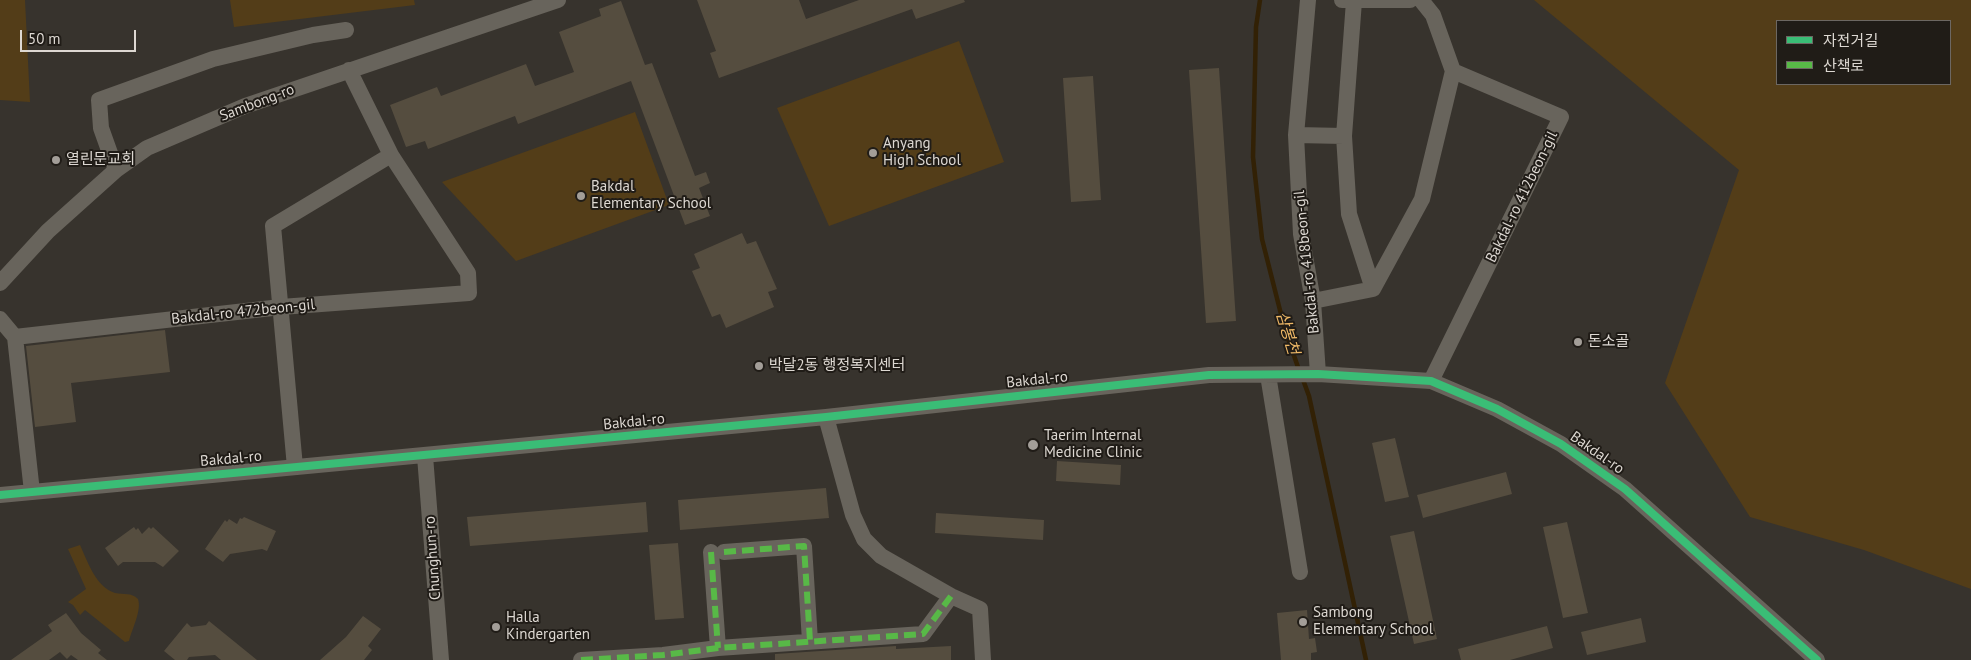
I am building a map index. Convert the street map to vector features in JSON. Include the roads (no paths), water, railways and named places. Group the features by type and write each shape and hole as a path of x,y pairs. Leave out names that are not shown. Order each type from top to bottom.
{"street":[{"name":"Sambong-ro","path":"0,283 48,231 116,170 147,148 246,106 558,0"},
{"name":"Bakdal-ro 418beon-gil","path":"1308,0 1296,135 1301,234 1313,301 1314,374"},
{"path":"1373,289 1350,214 1344,136 1348,1 1410,0"},
{"path":"1373,289 1422,198 1454,71 1433,15 1421,0"},
{"path":"116,170 101,128 99,100 213,59 313,35 346,30"},
{"path":"295,467 273,226 391,155 349,70"},
{"name":"Bakdal-ro 412beon-gil","path":"1431,381 1561,118 1454,71"},
{"path":"1296,135 1344,136"},
{"name":"Bakdal-ro 472beon-gil","path":"14,337 281,307 469,293 468,273 391,155"},
{"path":"1313,301 1373,289"},
{"path":"0,319 14,337 32,492"},
{"name":"Bakdal-ro","path":"0,495 826,417 1209,375 1314,374 1431,381 1497,409 1561,444 1618,484 1817,660"},
{"path":"1270,375 1300,572"},
{"path":"826,417 853,515 864,539 881,556 951,596 980,609 982,660"},
{"name":"Chunghun-ro","path":"425,456 441,660"},
{"path":"718,648 718,552 804,546 810,641"},
{"path":"581,660 663,658 718,648 923,634 951,596"}],"waterway":[{"name":"삼봉천","path":"1260,0 1256,27 1253,157 1262,239 1285,330 1299,370"},
{"name":"삼봉천","path":"1302,377 1309,396 1366,660"}],"place":[{"name":"Anyang High School","path":"873,153"},
{"name":"열린문교회","path":"56,160"},
{"name":"Bakdal Elementary School","path":"581,196"},
{"name":"돈소골","path":"1578,342"},
{"name":"박달2동 행정복지센터","path":"759,366"},
{"name":"Taerim Internal Medicine Clinic","path":"1033,445"},
{"name":"Sambong Elementary School","path":"1303,622"},
{"name":"Halla Kindergarten","path":"496,627"}]}
